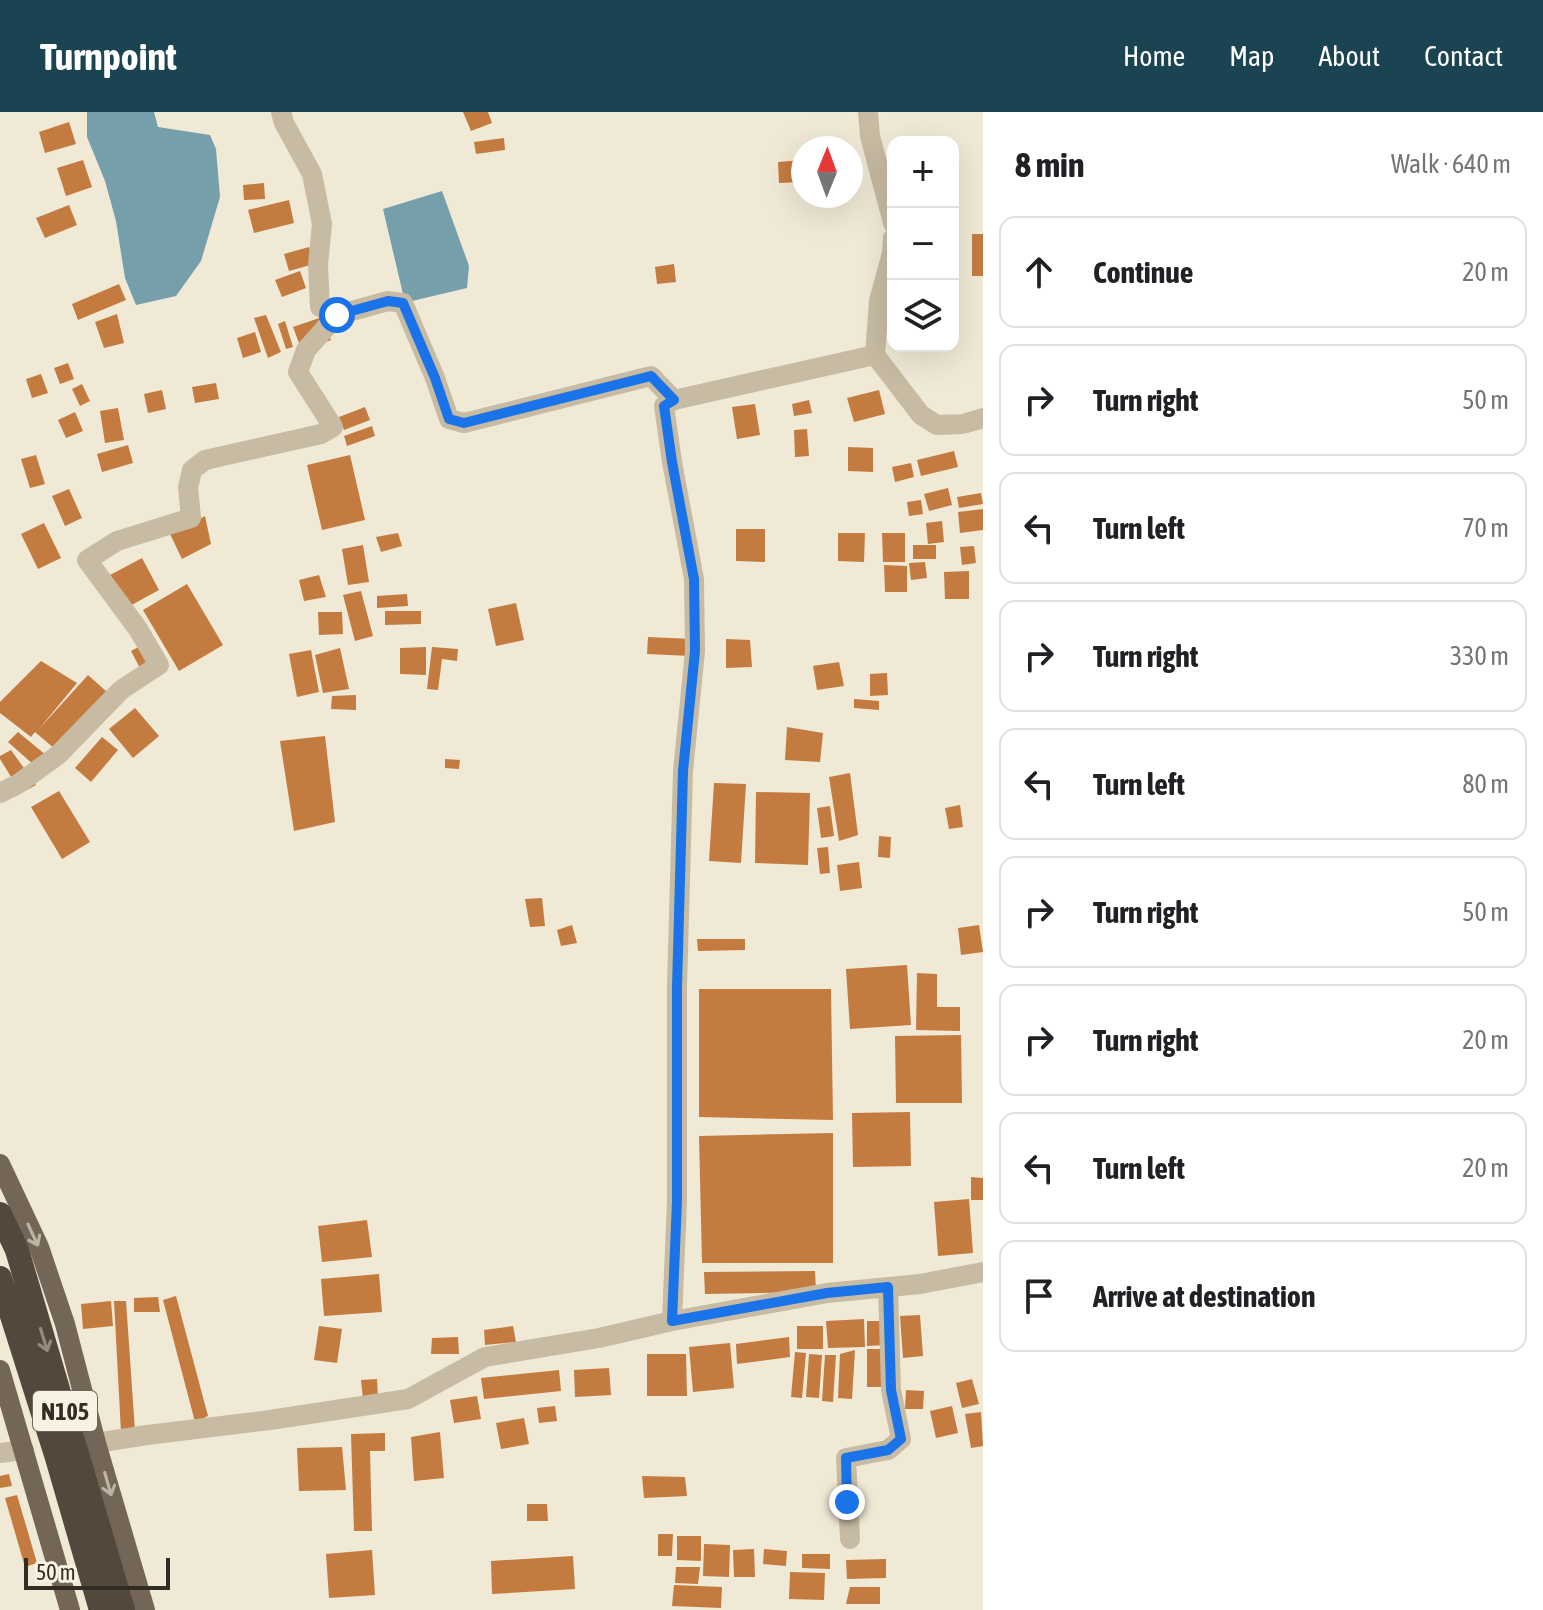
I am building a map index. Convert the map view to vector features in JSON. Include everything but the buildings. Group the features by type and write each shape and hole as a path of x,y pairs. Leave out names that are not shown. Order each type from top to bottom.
{"highway":[{"name":"N105","path":"0,1214 17,1250 123,1610"},
{"name":"N105","path":"0,1278 101,1610"}],"main road":[{"path":"0,1164 39,1247 61,1311 145,1610"},
{"path":"0,1370 70,1610"}],"street":[{"path":"281,112 312,174 322,224 318,265 320,307 337,315"},
{"path":"868,112 870,136 889,208"},
{"path":"887,271 879,301 875,355 921,415 937,425 963,424 983,418"},
{"path":"0,793 58,755 121,690 159,665 138,629 87,560 117,541 191,518 188,488 192,470 205,460 321,434 333,427 298,372 306,350 337,315 388,301 403,303 449,419 464,423 651,376 674,400"},
{"path":"672,1321 677,1201 677,987 683,771 695,651 694,579 664,406 674,400 875,355"},
{"path":"96,1443 408,1399 485,1357 827,1293 920,1284 983,1272"},
{"path":"850,1539 846,1458 888,1450 901,1439 891,1390 888,1287"},
{"path":"0,1453 24,1450"}],"water":[{"path":"87,112 154,112 158,127 210,135 216,149 220,197 201,261 176,296 136,305 125,278 116,221 105,181 87,137"},
{"path":"442,191 469,266 467,288 412,301 403,294 383,209"}],"route":[{"path":"337,315 388,301 403,303 449,419 464,423 651,376 674,400 664,406 694,579 695,651 683,771 677,987 677,1201 672,1321 827,1293 888,1287 891,1390 901,1439 888,1450 846,1458 847,1502"}]}
